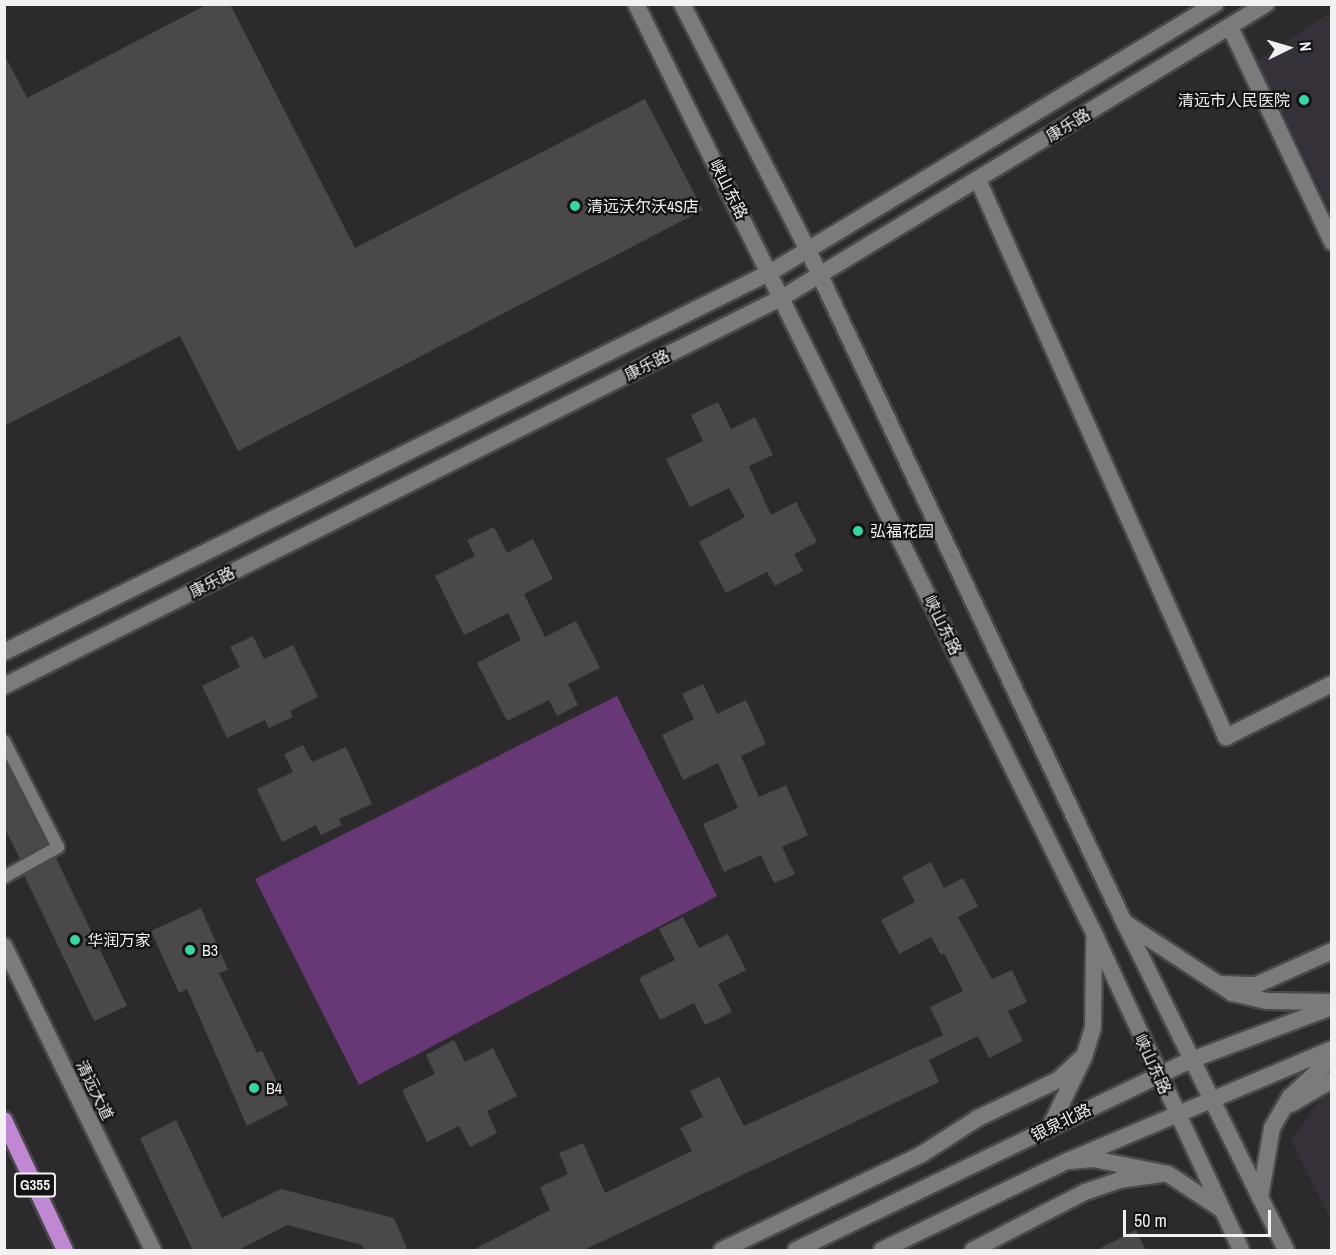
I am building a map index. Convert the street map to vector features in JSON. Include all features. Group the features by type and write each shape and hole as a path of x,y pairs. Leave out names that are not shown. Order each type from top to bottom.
{"highway":[{"name":"G355","path":"4,1120 65,1251"}],"street":[{"name":"峡山东路","path":"636,4 771,272 1094,933 1157,1075 1241,1251"},
{"path":"682,4 808,250 1124,922 1286,1251"},
{"name":"康乐路","path":"4,652 771,272 1215,4"},
{"name":"康乐路","path":"4,686 783,297 1266,4"},
{"path":"1230,27 1332,242"},
{"path":"978,180 1226,737 1332,684"},
{"path":"1124,922 1210,981 1232,993 1266,1001 1332,1002"},
{"path":"1050,1127 1084,1057 1093,1027 1094,933"},
{"name":"清远大道","path":"4,946 153,1251"},
{"path":"1210,981 1243,987 1257,985 1332,951"},
{"name":"银泉北路","path":"796,1251 1157,1075 1332,1007"},
{"path":"882,1251 1067,1161 1178,1117 1332,1049"},
{"path":"722,1251 922,1154 978,1118 1058,1080 1084,1057"},
{"path":"1260,1197 1272,1128 1290,1097 1332,1058"},
{"path":"1272,1128 1303,1094 1332,1080"},
{"path":"1067,1161 1093,1160 1168,1174 1221,1209"},
{"path":"973,1251 1085,1192 1119,1180 1168,1174"}],"lane":[{"path":"4,741 57,847 4,877"}],"shaded area":[{"name":"清远市人民医院","path":"1331,12 1331,211 1257,61"},
{"path":"617,696 717,896 359,1085 255,879"},
{"path":"1331,1094 1331,1221 1291,1140 1320,1100"}],"building":[{"path":"208,4 230,4 355,248 645,99 703,210 238,451 180,336 4,426 4,54 27,98"},
{"path":"718,402 731,429 755,417 773,455 749,466 771,515 796,502 817,542 794,554 803,571 775,586 767,572 726,593 699,542 745,517 729,488 690,507 666,459 703,441 691,415"},
{"path":"494,527 507,553 533,539 553,579 524,594 545,637 576,621 600,668 568,684 578,705 557,716 549,700 507,721 477,663 521,640 508,613 464,635 435,576 475,556 467,540"},
{"path":"253,636 264,659 293,645 318,697 290,711 293,717 269,728 265,720 227,738 202,686 240,667 230,647"},
{"path":"703,684 717,714 746,700 766,744 741,756 759,797 786,785 808,835 782,847 795,874 774,883 761,855 724,872 703,824 738,808 718,763 683,780 662,735 694,719 682,694"},
{"path":"303,745 312,762 346,747 372,804 339,819 342,825 321,835 316,825 282,842 257,789 293,772 284,754"},
{"path":"4,760 47,844 20,859 4,827"},
{"name":"华润万家","path":"56,858 127,1006 94,1021 24,875"},
{"path":"931,862 944,888 963,878 978,906 958,917 992,979 1012,970 1027,1002 1008,1011 1023,1041 989,1058 978,1036 929,1060 939,1082 582,1251 471,1251 550,1210 540,1187 568,1174 559,1153 583,1143 605,1193 692,1151 680,1128 703,1117 690,1091 719,1077 744,1126 943,1035 930,1007 963,991 944,953 941,955 931,937 899,954 881,920 915,902 902,877"},
{"path":"201,908 228,970 219,973 257,1053 262,1051 288,1105 247,1126 187,989 179,993 151,931"},
{"path":"683,917 699,948 728,934 746,970 718,984 732,1012 705,1025 694,1003 660,1020 639,978 675,960 659,929"},
{"path":"454,1040 465,1062 493,1048 517,1096 487,1111 497,1133 470,1147 459,1126 427,1142 402,1090 435,1074 426,1055"},
{"path":"176,1120 222,1218 281,1189 394,1218 408,1251 365,1251 362,1245 287,1225 237,1251 193,1251 140,1138"},
{"path":"1136,1230 1146,1251 1095,1251"}],"place":[{"name":"清远市人民医院","path":"1304,100"},
{"name":"清远沃尔沃4S店","path":"575,206"},
{"name":"弘福花园","path":"858,531"},
{"name":"华润万家","path":"75,940"},
{"name":"B3","path":"190,950"},
{"name":"B4","path":"254,1088"}]}
